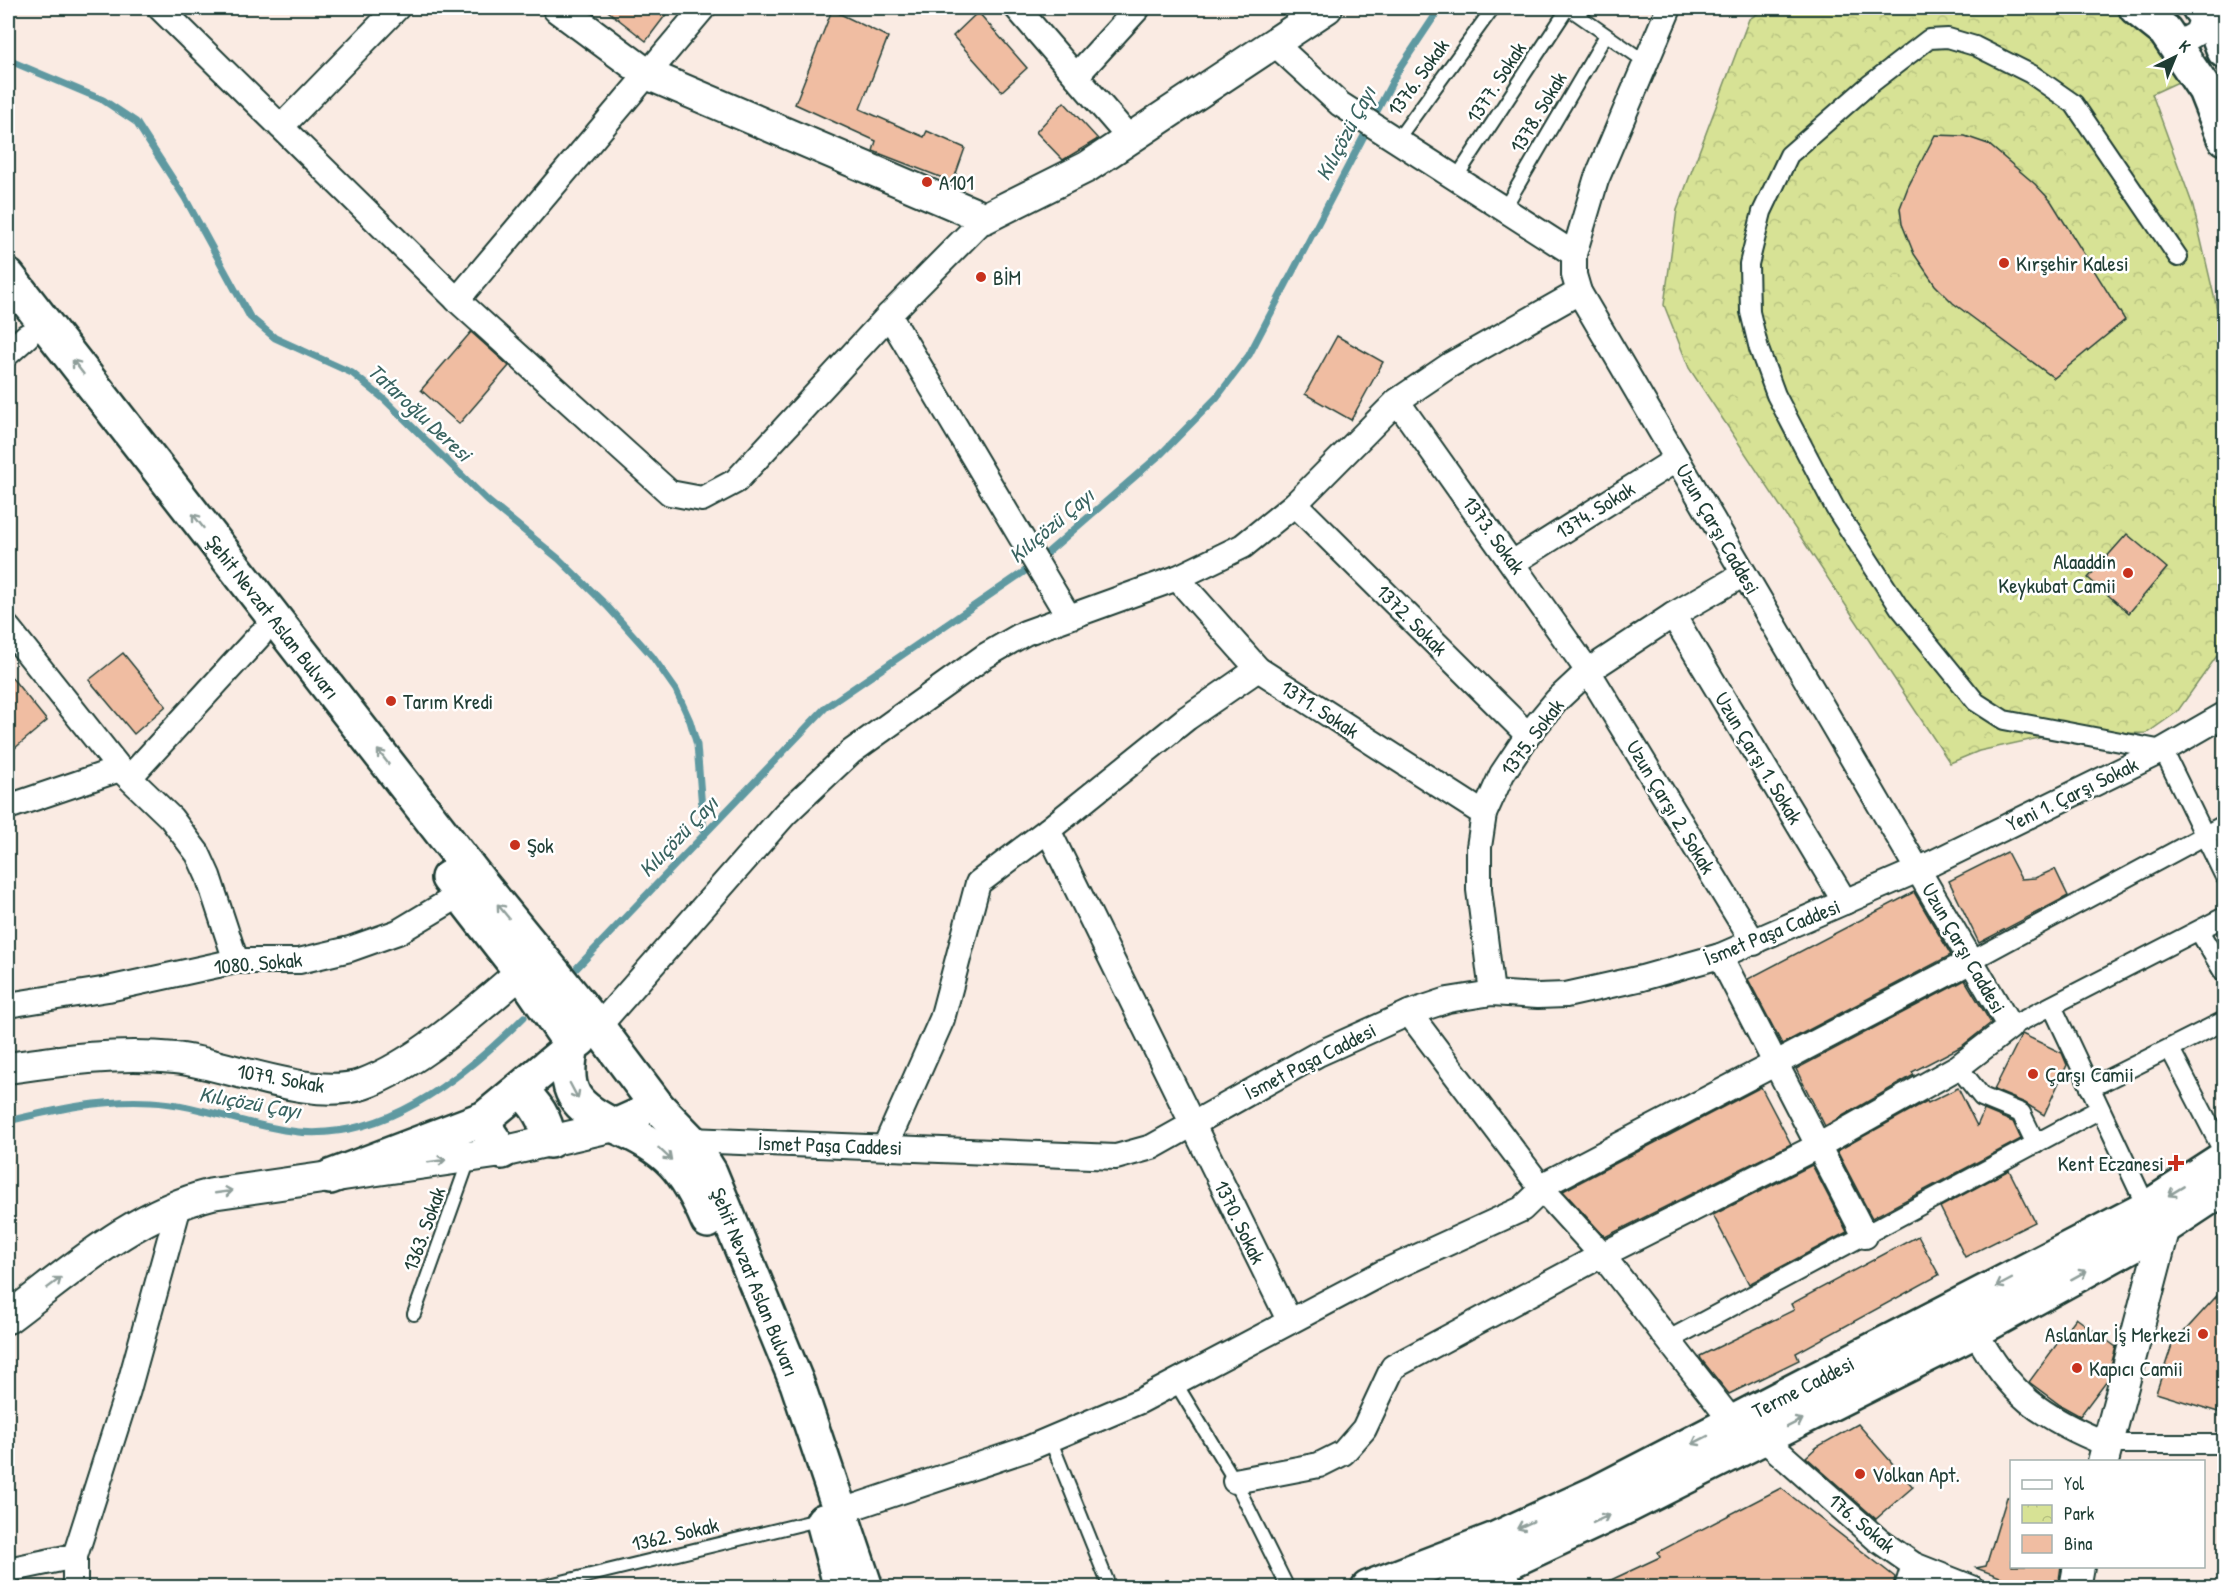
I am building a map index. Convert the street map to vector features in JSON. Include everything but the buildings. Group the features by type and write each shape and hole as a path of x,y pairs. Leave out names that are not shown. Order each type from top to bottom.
{"main road":[{"path":"2203,10 2216,30 2224,51"},
{"path":"2144,11 2165,31 2205,90 2224,138"},
{"name":"Şehit Nevzat Aslan Bulvarı","path":"8,276 470,889"},
{"name":"Şehit Nevzat Aslan Bulvarı","path":"8,311 17,344 470,889 579,1027 690,1140 710,1172 797,1383 833,1515 841,1587"},
{"path":"330,1177 485,1118 520,1090 579,1027"},
{"name":"Şehit Nevzat Aslan Bulvarı","path":"579,1027 566,1072 571,1090 587,1112 647,1139 665,1153 697,1193 778,1390 866,1587"},
{"path":"520,1090 535,1104 545,1120 550,1141"},
{"path":"615,1126 658,1107"},
{"path":"485,1118 489,1133 486,1154"},
{"name":"Terme Caddesi","path":"1453,1587 1507,1577 1764,1439 1975,1331 2156,1218 2224,1158"},
{"name":"Terme Caddesi","path":"1368,1587 1408,1575 1539,1519 2156,1218 2224,1188"}],"street":[{"path":"160,8 457,300 670,493 702,499 736,481 889,315 985,218 1087,167 1131,140 1327,8"},
{"path":"281,127 398,8"},
{"path":"558,8 647,74 985,218"},
{"path":"457,300 703,8"},
{"path":"1017,8 1131,140"},
{"path":"1076,76 1138,8"},
{"name":"Uzun Çarşı Caddesi","path":"1669,8 1599,172 1574,254 1574,275 1579,292 2010,1028"},
{"path":"2175,46 2197,33 2203,10"},
{"path":"2178,257 2074,104 2031,74 1975,46 1948,38 1929,39 1861,92 1789,155 1762,212 1749,264 1750,312 1759,349 1776,395 1835,508 1893,597 1976,702 2004,720 2163,750 2224,875"},
{"path":"1275,44 1340,104 1574,254"},
{"path":"579,1027 785,814 851,752 985,656 1025,633 1177,578 1243,546 1295,504 1397,400 1450,365 1579,292"},
{"path":"889,315 1068,616"},
{"name":"1373. Sokak","path":"1397,400 1514,562 1588,671"},
{"name":"1374. Sokak","path":"1514,562 1677,459"},
{"name":"1372. Sokak","path":"1295,504 1528,735"},
{"name":"1375. Sokak","path":"1492,993 1479,890 1479,848 1484,814 1502,774 1528,735 1557,700 1588,671 1673,615 1744,574"},
{"name":"1371. Sokak","path":"1177,578 1258,669 1484,814"},
{"name":"Uzun Çarşı 1. Sokak","path":"1673,615 1845,902"},
{"path":"8,628 125,773 171,818 198,854 208,876 236,961"},
{"path":"8,807 125,773 260,635"},
{"path":"885,1147 942,1019 978,883 1187,718 1258,669"},
{"name":"Uzun Çarşı 2. Sokak","path":"1588,671 1754,943"},
{"name":"Yeni 1. Çarşı Sokak","path":"1918,870 2163,750 2224,715"},
{"path":"833,1515 1050,1439 1140,1401 1289,1320 1382,1273 1522,1209 1551,1181 1776,1061 1971,961 2224,825"},
{"name":"1370. Sokak","path":"1048,830 1289,1320"},
{"name":"İsmet Paşa Caddesi","path":"690,1140 1116,1157 1152,1147 1318,1054 1409,1012 1448,1000 1492,993 1538,996 1566,994 1642,978 1720,956 1754,943 1918,870"},
{"name":"1080. Sokak","path":"8,1005 108,989 236,961 300,961 350,949 398,932 470,889"},
{"path":"1235,1482 1319,1465 1343,1453 1364,1429 1393,1367 1602,1255 1818,1146 1958,1067 2010,1028 2224,917"},
{"path":"2199,931 2224,974"},
{"path":"1720,956 1865,1236"},
{"name":"1079. Sokak","path":"8,1068 77,1059 138,1056 202,1062 307,1086 336,1088 361,1084 385,1074 416,1054 530,964"},
{"path":"2052,1006 2100,1109 2156,1218 2105,1453"},
{"path":"1409,1012 1542,1189 1602,1255 1733,1423"},
{"path":"2090,1088 2224,1021"},
{"path":"2170,1049 2224,1153"},
{"path":"1958,1067 1982,1097 2021,1113 2036,1144"},
{"path":"1669,1340 2100,1109"},
{"path":"8,1318 116,1238 148,1217 180,1202 212,1194 486,1154 615,1126"},
{"path":"75,1587 75,1556 128,1390 180,1202"},
{"path":"1975,1331 2009,1385 2033,1406 2105,1453 2224,1444"},
{"name":"176. Sokak","path":"1764,1439 1878,1540 1911,1576 1972,1587"},
{"path":"8,1569 75,1556"},
{"path":"2075,1587 2079,1568"}],"lane":[{"name":"1376. Sokak","path":"1397,140 1493,8"},
{"path":"1568,8 1647,63"},
{"name":"1377. Sokak","path":"1456,178 1568,8"},
{"name":"1378. Sokak","path":"1504,209 1606,35"},
{"name":"1363. Sokak","path":"414,1314 486,1154"},
{"path":"1175,1382 1235,1482 1288,1587"},
{"path":"1050,1439 1110,1587"},
{"name":"1362. Sokak","path":"537,1587 833,1515"}],"green space":[{"path":"1766,8 2123,8 2187,78 2152,94 2193,206 2224,339 2224,646 2177,712 2147,733 2053,735 1979,751 1950,763 1689,368 1664,305 1677,210 1749,19"}],"waterway":[{"name":"Kılıçözü Çayı","path":"571,974 826,707 1031,567 1162,453 1217,397 1249,355 1398,71 1440,8"},
{"name":"Tataroğlu Deresi","path":"8,60 103,100 136,122 185,198 250,317 275,338 352,373 384,399 488,501 559,559 607,606 652,656 676,690 690,721 697,745 704,834"},
{"name":"Kılıçözü Çayı","path":"8,1121 78,1106 114,1102 151,1102 184,1106 284,1130 319,1133 353,1128 385,1118 416,1103 446,1084 474,1063 524,1017"}],"place":[{"name":"A101","path":"927,182"},
{"name":"Kırşehir Kalesi","path":"2004,263"},
{"name":"BİM","path":"981,277"},
{"name":"Alaaddin Keykubat Camii","path":"2128,573"},
{"name":"Tarım Kredi","path":"391,701"},
{"name":"Şok","path":"515,845"},
{"name":"Çarşı Camii","path":"2033,1074"},
{"name":"Kent Eczanesi","path":"2176,1163"},
{"name":"Aslanlar İş Merkezi","path":"2203,1334"},
{"name":"Kapıcı Camii","path":"2077,1368"},
{"name":"Volkan Apt.","path":"1860,1474"}]}
